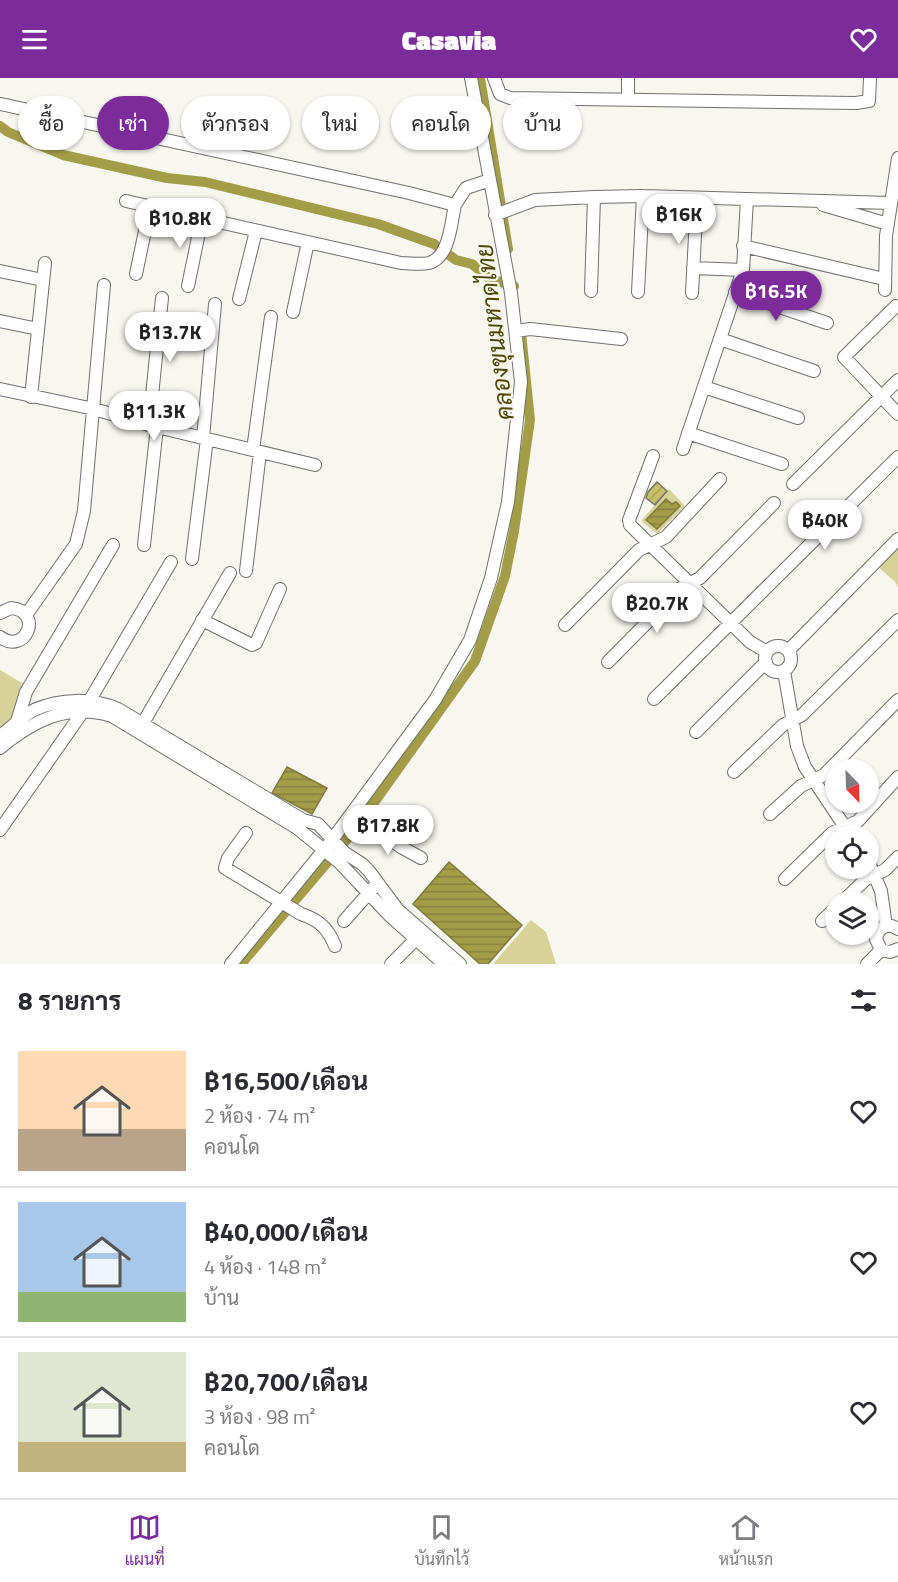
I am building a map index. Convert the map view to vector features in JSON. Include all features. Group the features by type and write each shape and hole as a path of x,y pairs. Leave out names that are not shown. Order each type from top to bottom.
{"street":[{"path":"231,964 356,815 435,700 470,640 491,578 507,502 521,382 522,330 511,293 471,78"},
{"path":"494,78 500,94 510,98 856,103 869,101 870,78"},
{"path":"628,78 628,99"},
{"path":"1,104 455,205"},
{"path":"743,246 884,284 891,232 891,203 896,186 898,158"},
{"path":"126,201 401,263 429,263 439,258 447,242 455,205 466,188 490,180"},
{"path":"498,214 547,198 643,196 891,203"},
{"path":"638,292 643,196"},
{"path":"591,291 594,197"},
{"path":"692,293 697,198"},
{"path":"683,450 743,270 747,199"},
{"path":"807,201 891,232"},
{"path":"136,274 150,207"},
{"path":"188,286 202,218"},
{"path":"239,299 256,231"},
{"path":"293,312 308,242"},
{"path":"31,397 45,262"},
{"path":"693,268 743,270"},
{"path":"0,271 43,280"},
{"path":"26,615 76,544 84,511 104,285"},
{"path":"735,292 827,323"},
{"path":"144,545 162,298"},
{"path":"192,559 205,438 215,304"},
{"path":"896,306 844,357 898,414"},
{"path":"246,571 271,317"},
{"path":"0,321 38,329"},
{"path":"522,330 621,339"},
{"path":"720,339 814,371"},
{"path":"793,484 898,380"},
{"path":"704,387 798,418"},
{"path":"0,389 94,409 153,426 315,465"},
{"path":"688,433 782,464"},
{"path":"653,456 629,520 630,525 767,657 772,671 784,671 791,661 788,651 778,646 767,657 696,732"},
{"path":"654,699 898,457"},
{"path":"565,625 639,550 666,537 720,479"},
{"path":"608,662 681,588 700,578 774,503"},
{"path":"788,651 898,539"},
{"path":"18,728 26,692 113,545"},
{"path":"0,830 87,705 171,562"},
{"path":"140,727 230,573"},
{"path":"202,620 252,645 256,643 280,589"},
{"path":"0,613 11,608 22,611 26,615 29,626 25,636 15,642 4,639 0,651"},
{"path":"734,772 783,725 802,715 898,620"},
{"path":"784,671 797,746 805,767 844,825"},
{"path":"770,814 801,786 824,775 898,700"},
{"path":"0,748 34,710 61,702 87,705 103,702 118,709 140,727 300,824 329,845 373,888 389,915 460,964"},
{"path":"0,736 18,728"},
{"path":"853,825 898,777"},
{"path":"356,815 421,858"},
{"path":"246,833 228,858 225,867 301,914 314,918 327,929 335,946"},
{"path":"785,879 825,840"},
{"path":"879,873 898,857"},
{"path":"853,891 866,879"},
{"path":"877,879 892,927 879,931 876,939 881,950"},
{"path":"344,921 373,888"},
{"path":"822,921 825,918"},
{"path":"391,964 419,935"},
{"path":"419,935 444,964"},
{"path":"881,950 890,952 898,949"},
{"path":"867,964 881,950"}],"shaded area":[{"path":"669,489 685,506 657,534 641,521"},
{"path":"666,499 680,506 657,529 646,520"},
{"path":"898,539 898,588 896,583 874,563"},
{"path":"0,670 29,687 16,724 0,736"},
{"path":"287,767 327,788 312,814 272,793"},
{"path":"449,862 522,925 488,964 480,964 413,904"},
{"path":"531,920 546,932 556,964 493,964"}],"building":[{"path":"657,482 667,491 655,505 646,498"}],"waterway":[{"name":"คลองขุนมหาดไทย","path":"480,78 508,249"},
{"path":"0,126 8,132 63,155 167,178 205,182 378,224 434,244 456,260 472,264 490,279 514,286"},
{"name":"คลองขุนมหาดไทย","path":"241,964 353,832 475,661 505,576 530,420 521,333"}]}
